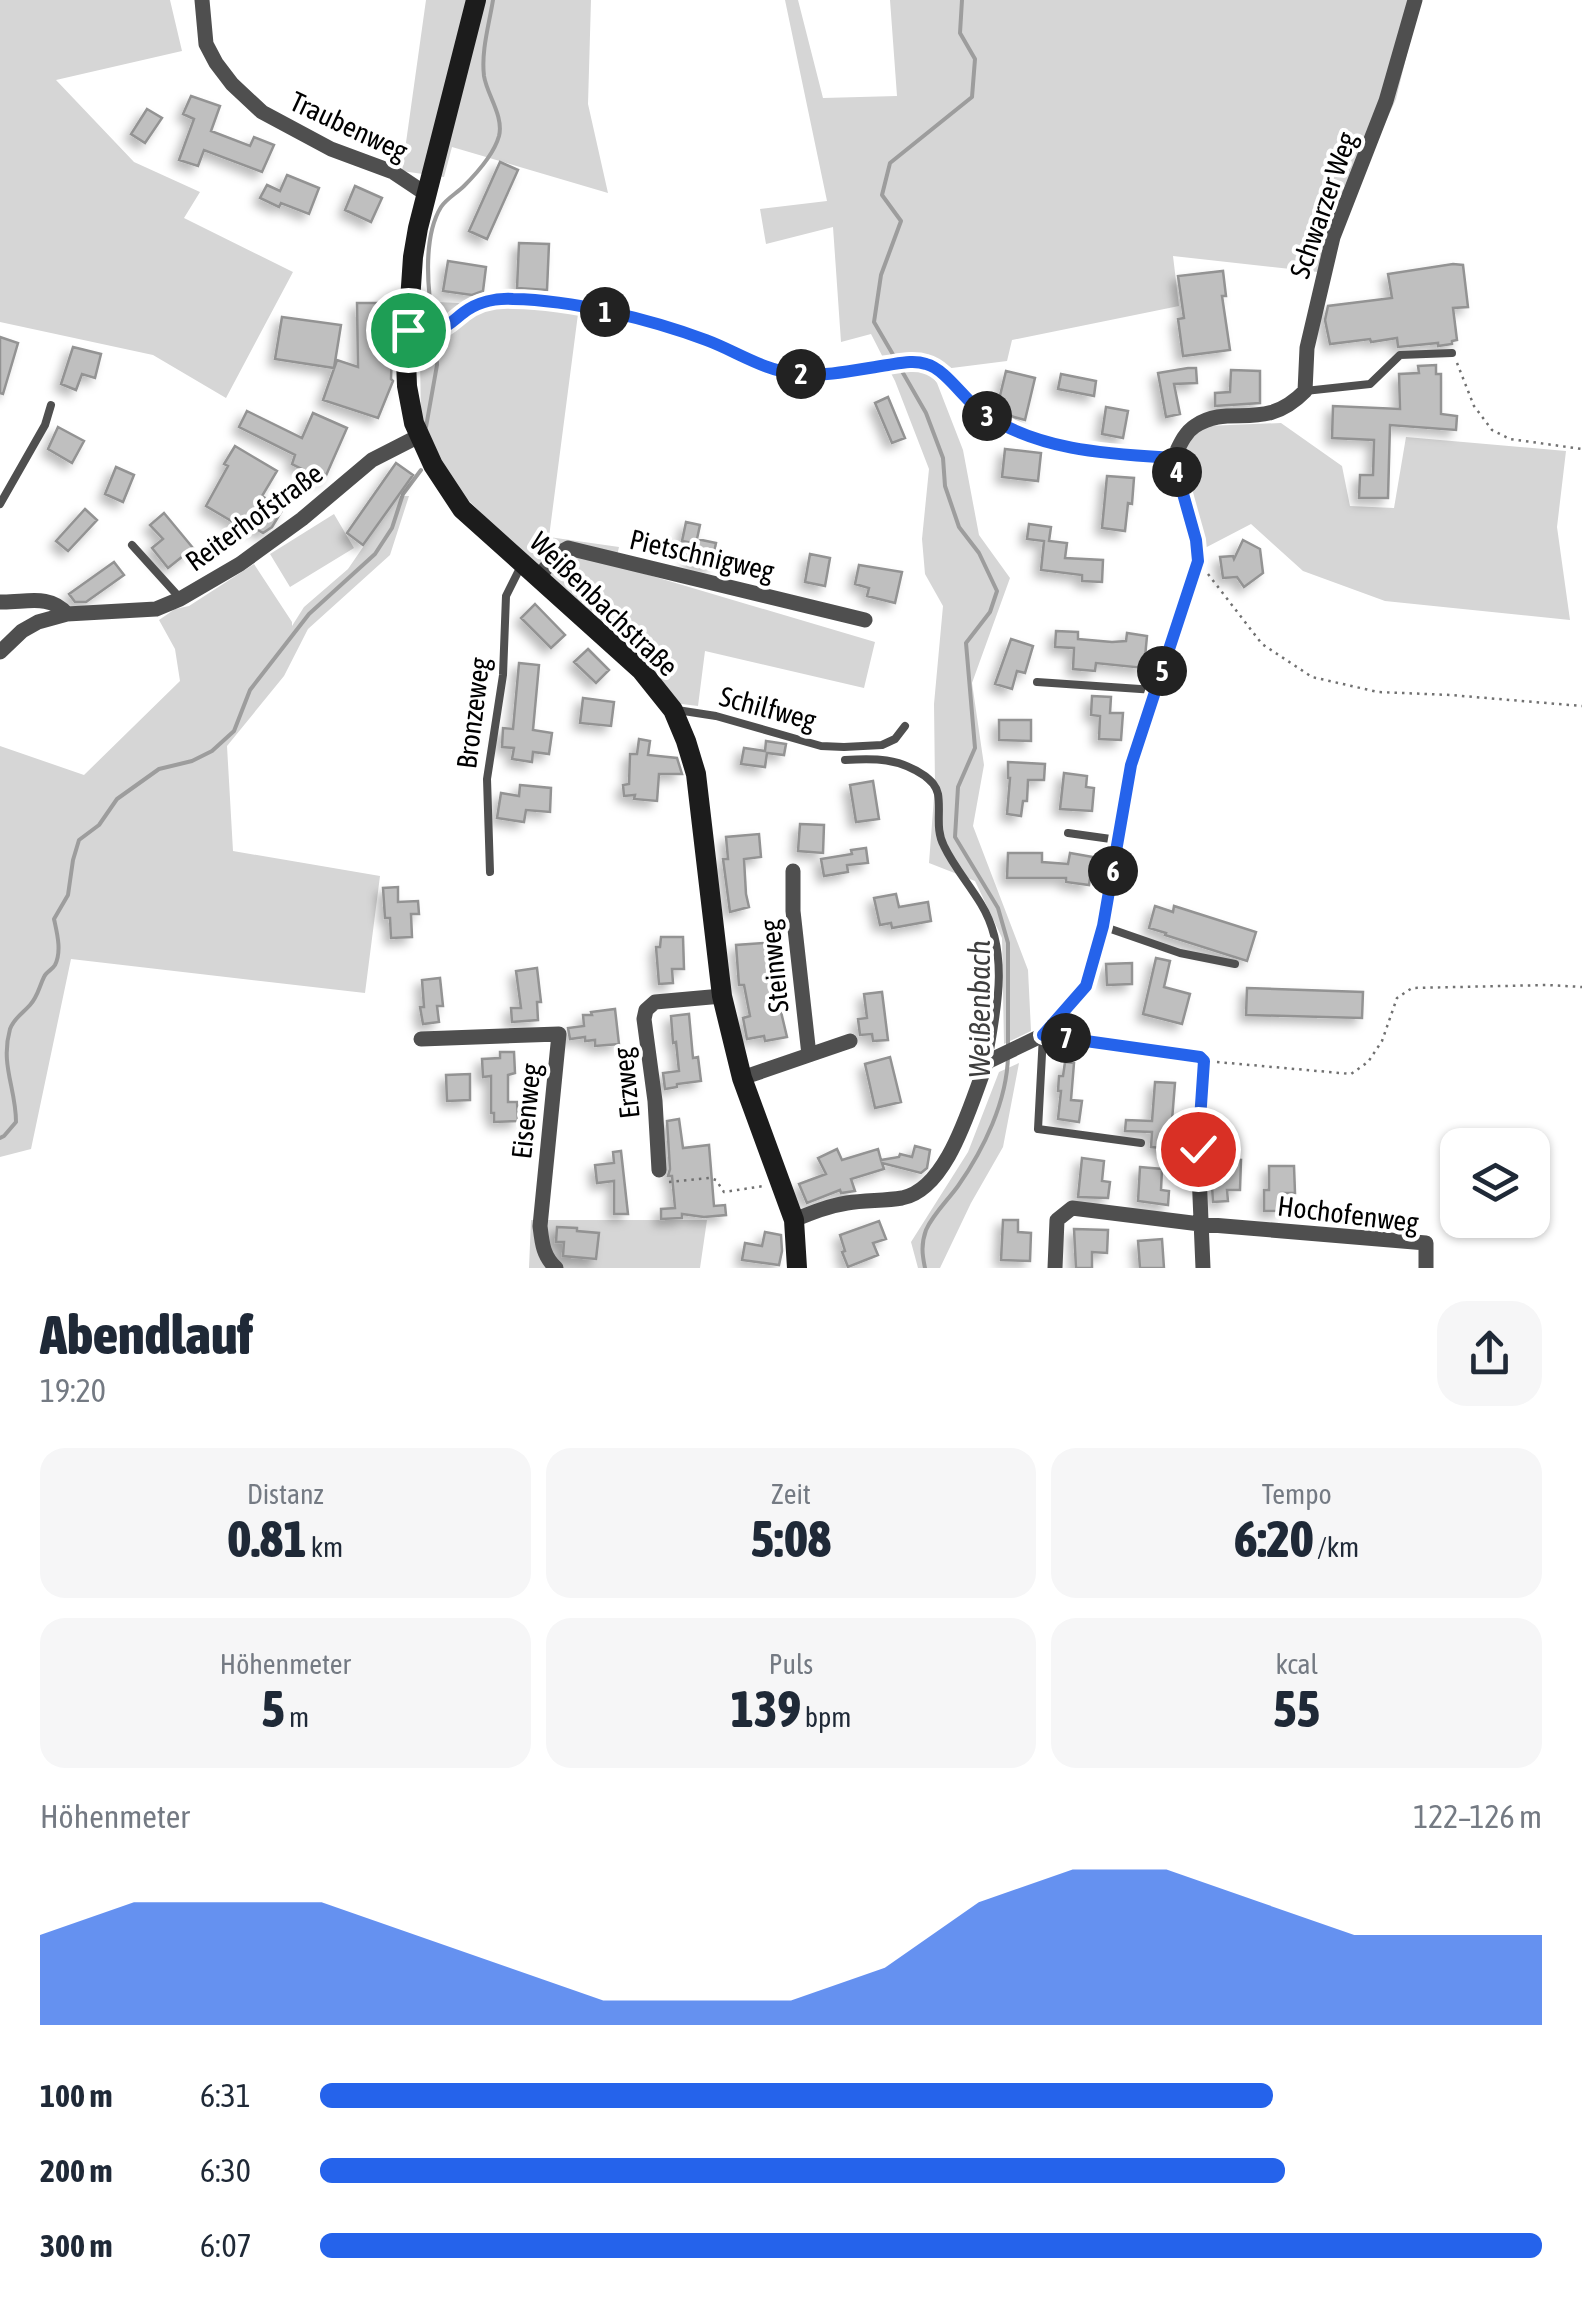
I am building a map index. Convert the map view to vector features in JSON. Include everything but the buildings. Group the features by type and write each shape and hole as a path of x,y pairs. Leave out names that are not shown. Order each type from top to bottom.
{"main road":[{"name":"Weißenbachstraße","path":"476,0 413,257 425,331 407,386 414,423 433,465 462,510 641,670 673,710 696,774 722,996 742,1078 794,1220 797,1268"}],"street":[{"name":"Traubenweg","path":"202,0 206,44 216,63 262,112 331,149 393,172 426,194"},
{"name":"Schwarzer Weg","path":"1304,391 1308,348 1333,237 1386,100 1415,0"},
{"path":"425,331 448,326 468,309 486,301 544,300 684,332 780,371 816,374 910,362 926,364 936,368 987,415 1054,444 1094,452 1173,458"},
{"path":"794,1220 846,1203 905,1198 928,1183 956,1141 993,1059 1043,1035 1086,986 1103,926 1131,765 1198,561 1196,540 1173,458 1186,433 1195,426 1213,417 1260,416 1279,411 1304,391"},
{"name":"Reiterhofstraße","path":"0,652 38,622 67,614 156,610 180,599 240,564 302,519 372,460 419,436"},
{"name":"Pietschnigweg","path":"530,571 568,548 865,620"},
{"path":"0,602 50,601 67,614"},
{"name":"Steinweg","path":"792,871 809,1055"},
{"name":"Erzweg","path":"662,1176 646,1010 656,1002 722,996"},
{"name":"Eisenweg","path":"420,1040 558,1034 540,1226 543,1249 556,1268"},
{"path":"1043,1035 1200,1057 1204,1061 1198,1149 1203,1268"},
{"path":"742,1078 850,1041"},
{"name":"Hochofenweg","path":"1056,1268 1056,1220 1072,1208 1200,1224 1426,1243 1426,1268"}],"lane":[{"path":"1304,391 1370,384 1400,355 1452,353"},
{"path":"0,504 46,425 51,405"},
{"path":"132,545 180,599"},
{"name":"Bronzeweg","path":"490,872 488,778 503,675 506,596 530,571"},
{"path":"1037,682 1155,690"},
{"name":"Schilfweg","path":"673,710 716,716 820,746 844,748 882,745 895,739 905,726"},
{"path":"845,760 896,760 933,782 938,794 937,826 942,844 982,905 992,930 998,958 993,1059"},
{"path":"1068,833 1118,840"},
{"path":"1103,926 1180,953 1235,964"},
{"path":"1043,1035 1038,1129 1141,1142"}],"path":[{"path":"1452,353 1474,406 1492,430 1510,439 1582,448"},
{"path":"1198,561 1262,644 1312,676 1378,692 1582,706"},
{"path":"1204,1061 1351,1074 1368,1062 1382,1041 1397,998 1412,988 1582,987"},
{"path":"662,1176 710,1178 724,1192 780,1181"}],"shaded area":[{"path":"0,0 170,0 182,51 56,80 134,162 200,192 184,218 293,272 226,398 153,355 0,322"},
{"path":"426,0 591,0 588,104 608,193 452,147 444,177 402,171"},
{"path":"785,0 798,0 823,98 897,96 890,0 1420,0 1396,99 1318,272 1173,256 1179,306 1012,340 1007,361 928,371 937,383 963,450 979,535 1010,578 972,683 984,765 973,826 1028,970 1031,1031 1004,1044 1002,938 975,881 929,863 935,784 934,704 943,606 925,574 922,539 929,469 895,381 871,334 841,342 833,227 766,244 760,209 827,201"},
{"path":"419,301 556,308 578,314 549,537 619,547 615,565 875,642 864,688 705,651 698,706 674,703 465,497 434,453 421,419"},
{"path":"1281,423 1342,466 1350,506 1394,508 1406,437 1566,451 1557,527 1570,620 1385,601 1303,571 1251,524 1203,549 1181,463 1191,435 1206,426"},
{"path":"398,496 409,496 390,555 308,629 284,676 227,746 233,851 380,876 365,993 71,959 31,1149 0,1157 0,746 84,775 180,681 175,649 159,620 175,609 189,606 254,564 292,626 304,607 348,569"},
{"path":"334,514 354,548 290,587 270,554"},
{"path":"1019,1063 1003,1147 940,1268 918,1268 911,1242 968,1152 999,1072"},
{"path":"531,1220 707,1220 700,1268 529,1268"}],"waterway":[{"path":"434,328 428,266 435,220 443,204 484,163 499,136 499,121 483,67 493,0"},
{"name":"Weißenbach","path":"895,358 874,322 881,275 901,221 882,195 890,163 972,97 975,59 960,33 962,0"},
{"path":"426,427 437,365 436,337"},
{"name":"Weißenbach","path":"899,366 926,413 943,458 945,486 959,527 979,553 997,591 990,612 966,643 975,748 958,787 955,837 998,908 1008,943 1008,1046"},
{"path":"0,1138 16,1122 7,1054 10,1029 33,1002 57,960 54,919 68,895 79,840 99,825 117,799 159,769 192,761 212,751 234,731 250,690 309,614 375,554 392,528 403,494 421,470"},
{"name":"Weißenbach","path":"925,1268 922,1249 926,1230 968,1172 985,1140 999,1107 1008,1056"}],"route":[{"path":"408,330 438,330 486,301 544,300 684,332 780,371 816,374 910,362 926,364 936,368 987,415 1054,444 1094,452 1173,458 1196,540 1198,561 1131,765 1103,926 1086,986 1043,1035 1200,1057 1204,1061 1198,1149"}]}
